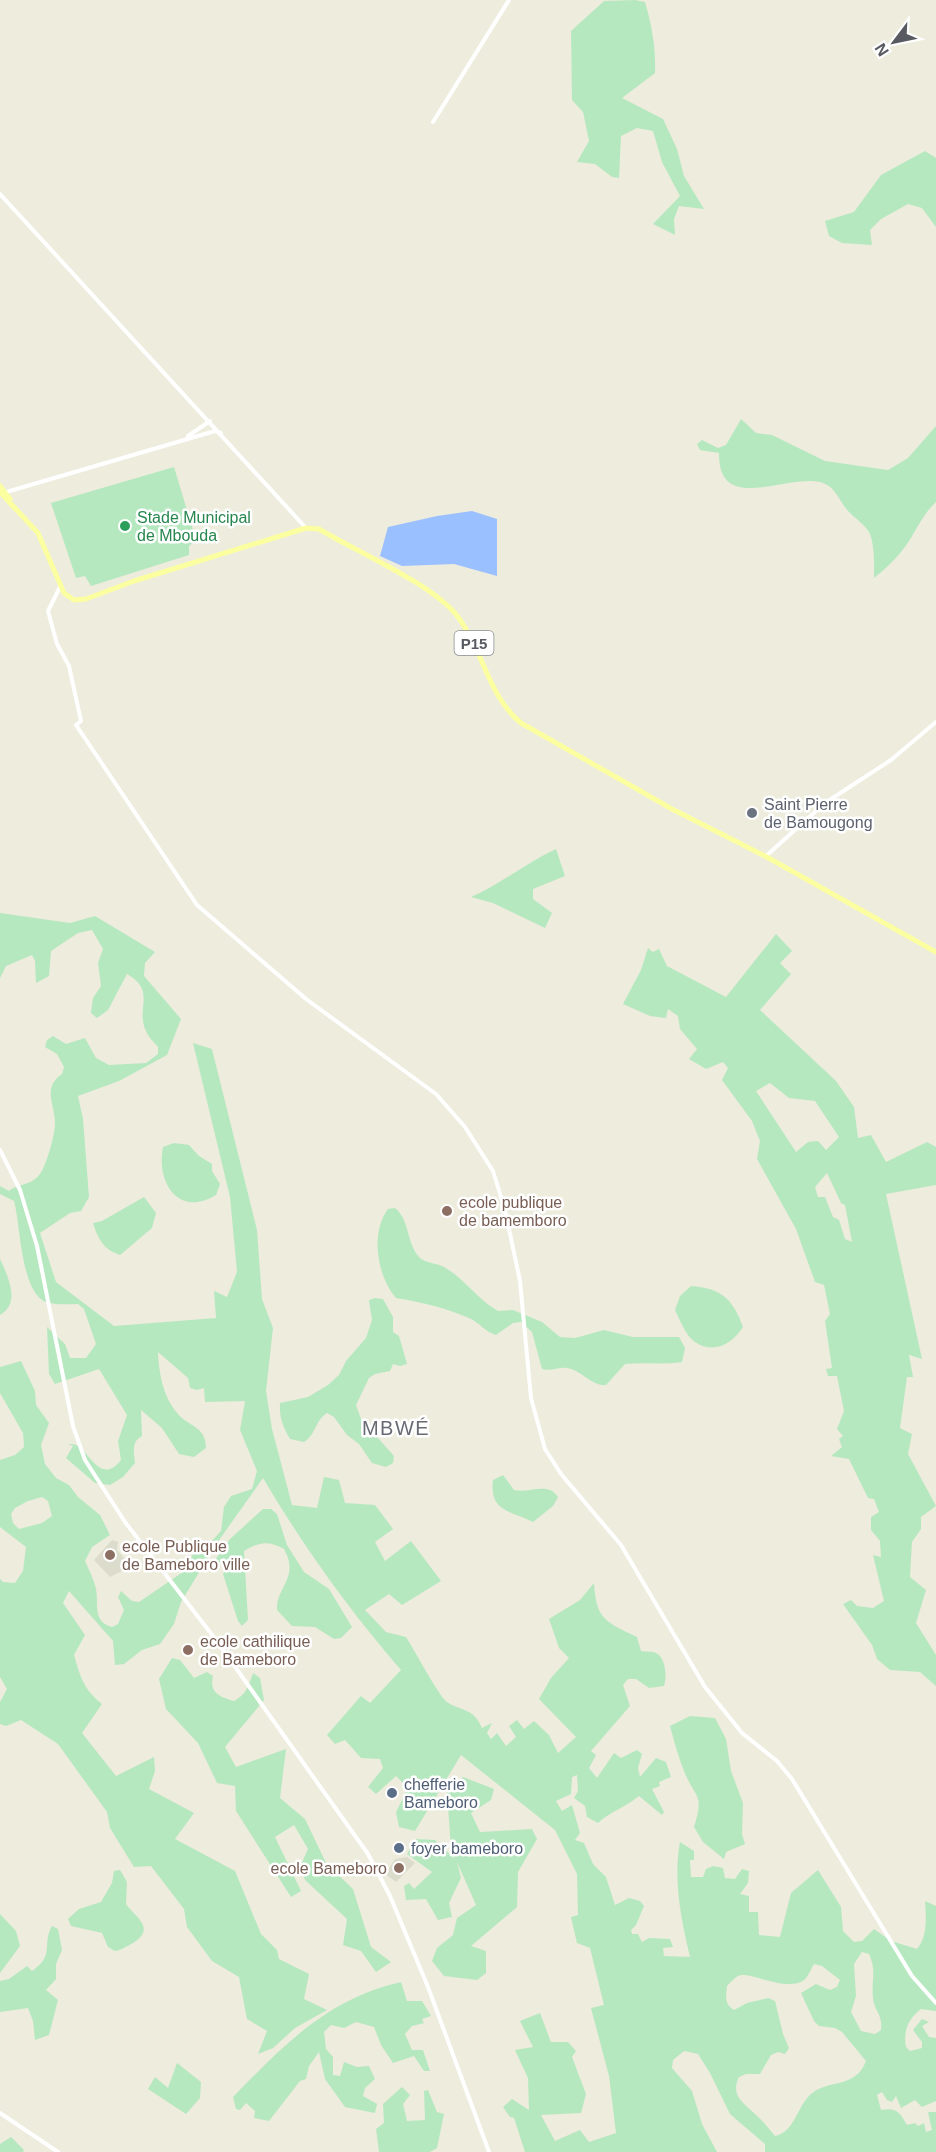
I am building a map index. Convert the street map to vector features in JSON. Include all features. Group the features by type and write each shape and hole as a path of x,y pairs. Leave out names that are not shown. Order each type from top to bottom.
{"main road":[{"path":"0,486 2,493 41,537 60,587 69,598 82,600 306,528"},
{"name":"P15","path":"306,528 320,529 401,574 452,610 470,635 502,704 521,723 672,809 765,856 936,952"}],"street":[{"path":"433,122 509,0"},
{"path":"0,194 306,528"},
{"path":"182,440 210,421"},
{"path":"2,493 182,440 215,431 221,433"},
{"path":"60,587 48,611 57,644 69,666 81,717 81,721 76,725 88,746 133,807 190,897 306,999 403,1068 443,1100 487,1160 502,1195 514,1251 521,1288 531,1398 545,1449 561,1474 621,1545 705,1687 742,1733 772,1757 792,1779 873,1908 908,1970 936,2003"},
{"path":"765,856 825,803 891,760 936,722"},
{"path":"0,1150 20,1190 37,1246 70,1417 85,1460 125,1522 216,1640 368,1854 398,1915 428,1987 489,2152"},
{"path":"0,2114 58,2152"}],"shaded area":[{"name":"ecole Publique de Bameboro ville","path":"112,1540 118,1542 117,1550 129,1564 124,1570 110,1577 94,1560"},
{"name":"ecole Bameboro","path":"407,1857 415,1863 396,1882 385,1874 395,1859"}],"green space":[{"path":"604,1 645,2 652,28 655,73 622,98 663,119 677,149 684,176 704,209 679,206 674,219 675,235 653,224 680,196 662,162 653,131 637,128 621,136 619,178 612,177 595,164 577,162 589,141 583,112 572,100 571,31"},
{"path":"925,151 936,158 936,227 922,208 908,204 881,219 870,230 872,245 842,243 829,236 825,221 854,212 881,175"},
{"path":"741,419 756,433 772,435 825,461 888,470 908,458 936,426 936,502 902,551 874,578 873,548 869,532 846,509 829,486 816,481 745,488 732,484 722,473 719,453 700,450 697,444 702,440 718,448 726,445"},
{"name":"Stade Municipal de Mbouda","path":"174,467 196,540 189,546 189,555 91,586 85,576 76,578 51,503"},
{"path":"556,849 565,876 533,889 533,899 552,913 545,928 493,903 471,897 493,886"},
{"path":"0,913 70,923 95,916 155,952 145,963 144,976 181,1019 167,1055 119,1081 78,1096 83,1119 89,1197 81,1211 70,1213 40,1233 56,1282 114,1326 216,1318 214,1291 227,1297 237,1272 230,1197 193,1043 212,1049 257,1230 262,1299 273,1328 266,1391 272,1429 292,1505 317,1508 324,1477 339,1480 345,1503 375,1505 393,1529 375,1542 385,1561 411,1541 441,1581 402,1605 389,1594 365,1610 386,1632 406,1637 443,1698 475,1716 482,1728 492,1723 487,1733 491,1739 497,1733 506,1746 516,1737 509,1726 517,1720 524,1729 534,1721 549,1735 558,1753 576,1737 539,1699 551,1678 569,1658 559,1648 549,1619 580,1600 594,1583 597,1605 605,1618 637,1637 641,1651 655,1652 662,1659 665,1673 664,1686 649,1688 636,1679 628,1679 623,1685 630,1706 591,1751 596,1755 589,1768 597,1778 614,1753 621,1758 637,1750 642,1754 638,1768 640,1777 656,1758 666,1762 671,1777 659,1782 660,1786 652,1789 664,1812 662,1815 639,1796 598,1823 587,1817 585,1806 574,1798 578,1791 577,1775 572,1777 571,1794 556,1801 562,1811 572,1805 580,1833 575,1840 584,1843 593,1864 606,1877 615,1905 629,1898 640,1901 644,1906 636,1925 631,1930 632,1934 638,1934 642,1942 649,1938 670,1939 673,1947 663,1948 664,1956 690,1957 681,1914 678,1885 680,1842 694,1851 694,1860 690,1860 691,1877 703,1877 706,1869 713,1866 723,1868 725,1878 735,1879 742,1869 749,1871 748,1883 740,1894 749,1896 749,1912 758,1912 759,1935 780,1937 791,1893 818,1870 841,1907 843,1931 854,1942 862,1941 874,1929 891,1941 917,1949 925,1932 925,1901 936,1906 936,2011 921,2009 916,2013 908,2026 905,2041 910,2051 922,2048 922,2042 913,2030 922,2019 929,2022 922,2026 929,2037 936,2038 936,2101 922,2107 915,2100 901,2108 896,2096 892,2102 887,2100 882,2092 877,2095 881,2110 890,2109 897,2112 907,2125 915,2123 918,2126 924,2123 926,2132 932,2130 928,2112 936,2112 936,2152 765,2152 765,2144 730,2114 698,2054 684,2051 673,2060 672,2068 692,2091 702,2124 717,2152 525,2152 514,2118 510,2117 503,2107 512,2099 529,2110 528,2078 515,2050 533,2047 520,2021 540,2013 551,2042 568,2042 576,2051 572,2057 586,2094 581,2113 541,2115 555,2141 580,2130 589,2142 616,2133 609,2076 591,2008 604,2005 590,1948 577,1943 571,1917 578,1915 577,1874 555,1830 461,1755 415,1831 399,1827 396,1812 408,1788 396,1776 376,1794 368,1787 383,1768 380,1759 361,1758 345,1740 335,1744 327,1735 361,1696 370,1703 401,1670 328,1577 263,1478 217,1543 181,1602 174,1624 160,1644 142,1650 124,1664 115,1665 113,1641 69,1591 63,1603 85,1635 74,1655 81,1676 87,1688 102,1704 82,1733 116,1776 154,1757 155,1771 149,1789 194,1813 175,1839 235,1871 261,1934 277,1950 279,1959 309,1974 304,1999 327,2010 295,2028 273,2048 258,2054 267,2031 247,2019 239,1977 212,1961 187,1927 184,1909 151,1866 134,1867 110,1828 107,1812 58,1744 21,1720 6,1726 0,1724 0,1702 7,1689 0,1677 0,1579 3,1582 15,1583 23,1571 26,1547 0,1527 0,1460 15,1455 24,1447 23,1433 0,1393 0,1367 21,1361 35,1391 36,1405 49,1423 41,1445 45,1464 56,1478 69,1485 78,1497 100,1515 110,1535 92,1547 85,1561 96,1589 99,1617 101,1621 112,1627 118,1624 124,1610 118,1597 121,1591 132,1601 139,1602 183,1572 195,1551 208,1545 221,1531 224,1507 231,1496 252,1489 257,1471 240,1430 245,1401 205,1402 204,1388 197,1390 190,1388 188,1378 158,1352 165,1393 178,1414 203,1435 206,1448 194,1457 179,1454 162,1428 141,1410 142,1436 135,1444 135,1463 123,1477 110,1485 95,1483 66,1458 73,1446 68,1444 74,1444 102,1469 114,1467 121,1460 118,1441 127,1415 99,1369 55,1384 49,1374 47,1327 65,1344 70,1358 86,1358 96,1344 84,1309 78,1304 49,1303 39,1298 32,1287 23,1258 14,1201 0,1194 0,1186 9,1191 33,1181 43,1170 48,1157 55,1125 51,1098 52,1085 62,1074 64,1067 57,1054 45,1047 47,1040 53,1036 66,1044 85,1038 96,1058 109,1065 146,1063 158,1054 158,1047 148,1035 143,1023 144,1001 141,987 127,974 108,1010 97,1018 91,1013 93,998 101,986 98,963 103,949 92,930 78,933 51,951 49,976 36,983 35,961 32,955 6,966 0,978","holes":["42,1497 48,1501 52,1516 42,1523 19,1529 13,1523 11,1514 15,1508","862,1952 869,1954 873,1971 874,2002 881,2025 881,2030 875,2034 861,2031 851,2012 856,1996 854,1964","814,1964 822,1966 840,1980 837,1987 830,1990 816,1984 801,1993 814,2021 819,2026 835,2028 842,2032 866,2061 856,2076 825,2086 811,2094 787,2129 775,2136 742,2102 736,2089 739,2077 746,2074 760,2074 771,2055 778,2052 785,2054 789,2048 775,2001 768,1998 747,2003 734,2010 727,2003 727,1986 743,1975 788,1984 805,1979"]},
{"path":"776,934 792,951 780,963 791,974 760,1010 836,1081 854,1107 858,1138 871,1135 886,1162 927,1142 936,1147 936,1185 886,1194 922,1359 909,1355 913,1377 907,1377 900,1428 912,1434 908,1454 936,1506 921,1517 921,1529 912,1542 910,1577 926,1590 916,1623 936,1655 936,1686 920,1672 890,1670 877,1659 872,1645 843,1604 851,1600 857,1606 873,1608 884,1601 873,1555 881,1557 880,1541 871,1530 871,1517 879,1512 874,1499 868,1498 849,1459 831,1456 842,1447 839,1439 843,1436 837,1429 844,1411 837,1376 828,1376 826,1369 832,1368 825,1321 830,1314 824,1285 815,1282 796,1229 757,1159 760,1141 752,1121 722,1080 728,1068 723,1062 706,1069 689,1059 697,1049 680,1029 678,1016 668,1009 666,1018 650,1016 623,1004 641,970 648,948 653,952 659,949 667,966 726,997","holes":["770,1083 789,1098 815,1101 839,1137 826,1150 818,1141 808,1142 796,1152 756,1091","827,1173 841,1203 845,1205 852,1242 845,1239 839,1220 833,1217 825,1197 818,1197 815,1187"]},
{"path":"174,1143 189,1145 199,1156 212,1164 212,1171 220,1184 216,1195 203,1201 191,1202 173,1193 163,1172 162,1160 163,1147"},
{"path":"144,1197 156,1213 152,1228 120,1255 110,1250 100,1239 93,1223 102,1221"},
{"path":"395,1208 403,1219 419,1257 452,1272 498,1311 513,1310 542,1322 560,1337 575,1338 604,1330 633,1337 679,1337 685,1348 682,1362 625,1364 606,1385 601,1385 567,1368 542,1369 532,1332 521,1322 513,1323 496,1335 460,1314 396,1298 384,1278 378,1254 382,1219 388,1209"},
{"path":"0,1259 9,1281 11,1297 10,1304 0,1315"},
{"path":"691,1286 718,1292 730,1302 743,1327 734,1338 722,1345 709,1347 695,1342 686,1332 675,1310 680,1296"},
{"path":"383,1299 393,1317 393,1332 399,1336 407,1364 400,1366 393,1364 390,1371 375,1374 369,1378 356,1405 361,1419 394,1456 393,1463 386,1467 372,1463 359,1444 347,1435 334,1417 327,1413 304,1442 290,1439 283,1426 280,1413 280,1403 308,1397 339,1375 346,1361 366,1338 372,1320 369,1300"},
{"path":"503,1475 514,1490 544,1489 554,1492 558,1497 553,1506 533,1522 503,1509 494,1499 493,1480"},
{"path":"263,1509 271,1509 277,1514 287,1545 304,1572 329,1589 352,1627 341,1638 334,1639 315,1627 292,1626 277,1610 290,1568 284,1549 268,1543 259,1544 244,1551 248,1620 242,1626 238,1621 223,1574 227,1567 223,1562 213,1563 230,1539"},
{"path":"172,1658 180,1660 194,1678 207,1672 213,1676 214,1690 224,1698 234,1701 244,1693 253,1673 260,1678 264,1700 225,1747 236,1767 286,1749 280,1798 305,1819 326,1863 353,1889 371,1947 391,1962 376,1972 361,1951 343,1945 347,1919 305,1880 300,1867 308,1849 294,1825 275,1837 301,1891 291,1897 236,1811 235,1786 217,1783 198,1743 166,1709 159,1679"},
{"path":"690,1716 715,1718 726,1739 731,1771 743,1803 742,1834 745,1844 726,1852 724,1859 703,1842 694,1827 699,1802 682,1765 670,1726"},
{"path":"463,1777 494,1789 491,1800 471,1813 480,1832 532,1829 537,1839 518,1872 517,1907 471,1946 486,1951 486,1973 477,1980 444,1976 432,1961 437,1948 453,1935 457,1918 476,1905 457,1862 461,1878 449,1903 452,1917 438,1920 426,1899 406,1900 404,1886 409,1883 414,1889 432,1872 407,1854 416,1839 435,1840 455,1859 451,1849 447,1791"},
{"path":"120,1870 127,1882 126,1904 144,1927 140,1938 115,1951 108,1947 102,1933 71,1926 68,1919 79,1909 101,1902 112,1883 114,1871"},
{"path":"0,1914 16,1931 20,1946 0,1973"},
{"path":"52,1926 58,1929 62,1950 56,1964 56,1979 46,1990 58,2000 49,2035 35,2040 33,2021 28,2008 0,2012 0,1981 9,1979 27,1966 32,1971 39,1965 46,1954"},
{"path":"401,1982 407,2001 422,2001 431,2016 422,2019 424,2023 412,2026 405,2034 412,2050 423,2050 430,2071 424,2071 414,2056 393,2063 381,2045 374,2027 356,2022 344,2028 331,2025 324,2032 326,2049 333,2057 333,2075 340,2076 344,2062 357,2067 369,2066 375,2079 365,2088 363,2096 377,2104 375,2113 345,2107 325,2079 319,2052 309,2066 306,2079 300,2081 269,2121 254,2118 255,2111 246,2103 240,2110 236,2109 233,2097 270,2059 308,2026 351,2000"},
{"path":"177,2063 201,2082 200,2098 186,2114 148,2089 155,2077 168,2088"},
{"path":"402,2087 410,2095 403,2104 407,2121 425,2120 424,2091 428,2090 437,2112 444,2114 437,2148 430,2152 379,2152 376,2129 384,2123 383,2104"},
{"path":"11,2137 24,2150 23,2152 0,2152 0,2144"}],"water":[{"path":"472,511 497,519 497,576 454,564 402,566 380,556 388,527"}],"place":[{"name":"Stade Municipal de Mbouda","path":"125,526"},
{"name":"Saint Pierre de Bamougong","path":"752,813"},
{"name":"ecole publique de bamemboro","path":"447,1211"},
{"name":"ecole Publique de Bameboro ville","path":"110,1555"},
{"name":"ecole cathilique de Bameboro","path":"188,1650"},
{"name":"chefferie Bameboro","path":"392,1793"},
{"name":"foyer bameboro","path":"399,1848"},
{"name":"ecole Bameboro","path":"399,1868"}],"district":[{"name":"MBWÉ","path":"396,1428"}]}
